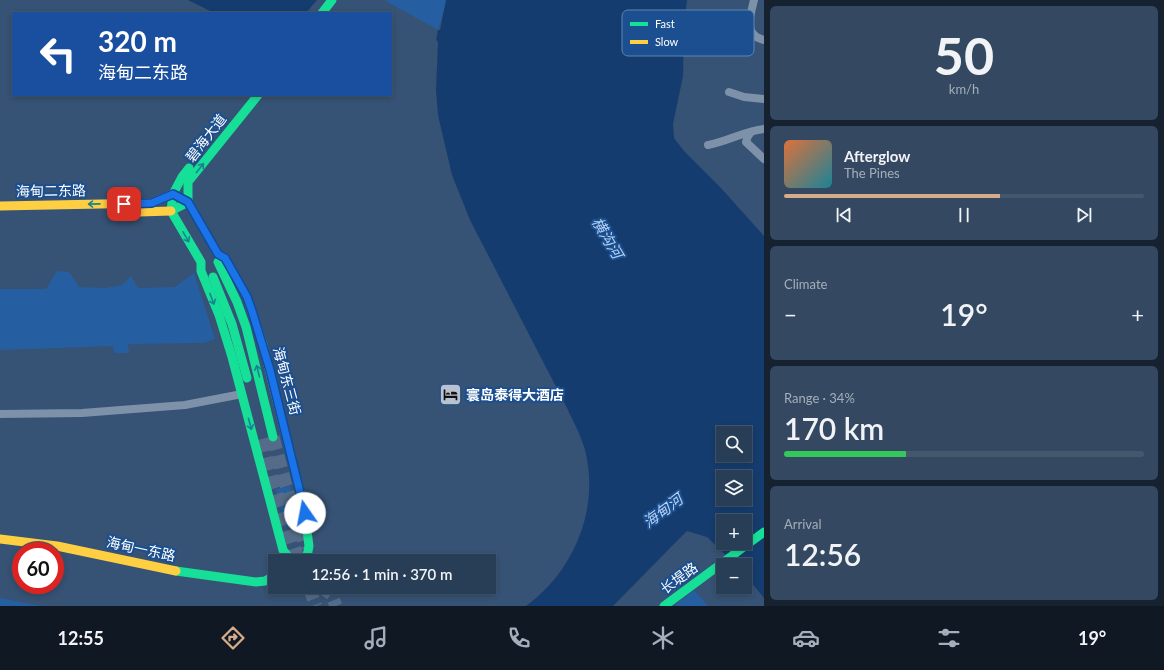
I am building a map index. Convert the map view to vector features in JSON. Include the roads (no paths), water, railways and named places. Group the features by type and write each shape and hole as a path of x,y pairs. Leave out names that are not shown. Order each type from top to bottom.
{"main road":[{"path":"323,12 332,0"},
{"path":"328,12 337,0"},
{"name":"碧海大道","path":"173,194 182,177 250,96"},
{"name":"碧海大道","path":"188,202 188,182 257,96"},
{"path":"188,202 173,194 171,211 201,262 208,267 217,285 242,356 262,439"},
{"name":"海甸二东路","path":"0,206 152,203 173,194"},
{"path":"171,211 188,202"},
{"name":"海甸东三街","path":"188,202 218,254 225,258 247,297 263,345 304,508 309,546 307,554"},
{"name":"海甸二东路","path":"0,213 171,211"},
{"path":"218,254 218,261 237,302 246,327 273,437"},
{"path":"201,262 201,271 226,338 283,550 286,554"},
{"path":"752,533 764,524"},
{"path":"655,606 764,532"},
{"name":"海甸一东路","path":"0,539 51,545 154,567 210,577 264,582 268,579"},
{"name":"海甸一东路","path":"0,543 26,545 210,582 266,588 268,587"},
{"path":"709,570 731,550"},
{"name":"长堤路","path":"664,606 709,570"}],"street":[{"path":"752,10 754,0"},
{"path":"754,36 764,40"},
{"path":"729,92 764,99"},
{"path":"708,145 728,140 733,136 764,129"},
{"path":"751,132 746,142 764,159"},
{"path":"0,414 82,413 185,406 242,394"}],"water":[{"path":"188,0 317,0 307,12 212,12"},
{"path":"446,0 687,0 686,10 622,10 622,56 683,56 683,76 673,124 674,138 684,151 720,187 764,236 764,598 752,583 752,558 729,558 720,550 752,550 752,514 716,514 716,546 707,537 687,531 613,606 526,606 543,592 558,575 570,557 586,516 589,494 589,472 585,450 577,428 470,220 452,175 438,115 436,90 438,42 436,40 438,30 440,30"}],"tunnel":[{"path":"273,437 285,482 306,548"},
{"path":"262,439 274,485 297,554"},
{"path":"312,594 316,606"},
{"path":"331,594 336,606"}],"place":[{"name":"寰岛泰得大酒店","path":"450,395"}],"water label":[{"name":"横沟河","path":"607,238"},
{"name":"海甸河","path":"663,511"}]}
